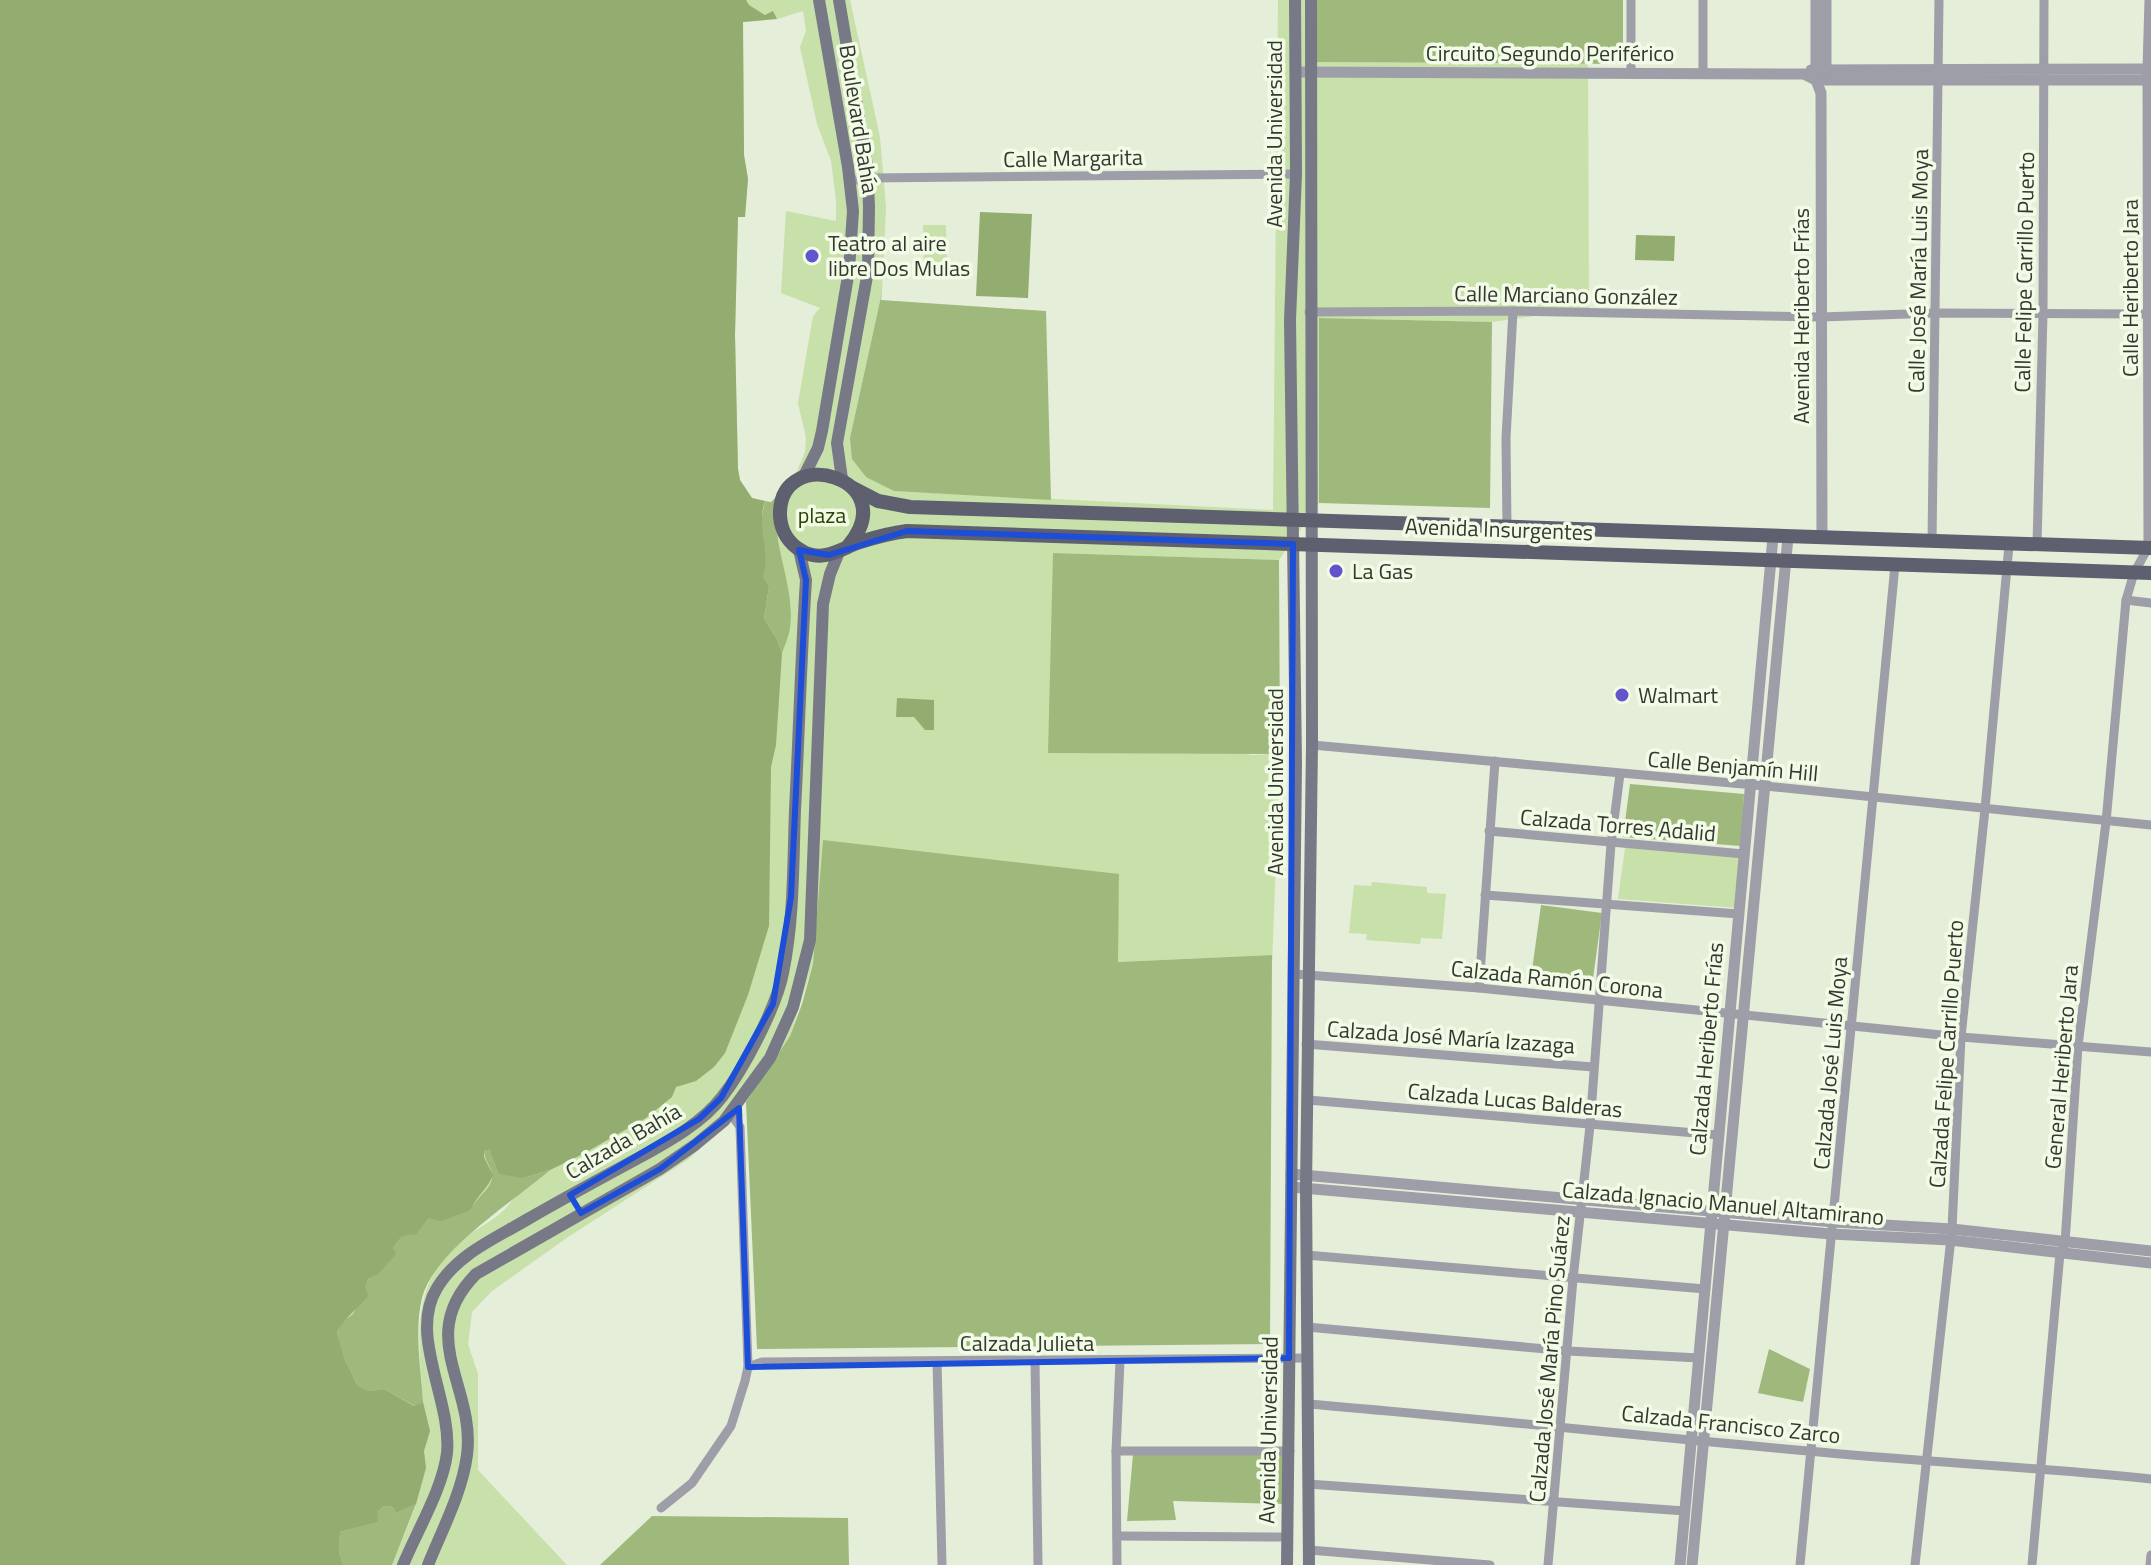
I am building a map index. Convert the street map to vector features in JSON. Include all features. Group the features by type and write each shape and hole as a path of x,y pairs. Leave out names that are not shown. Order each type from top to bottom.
{"main road":[{"name":"Boulevard Bahía","path":"803,478 818,448 822,431 849,270 853,211 819,0"},
{"name":"Boulevard Bahía","path":"839,0 868,178 868,271 837,443 848,484"},
{"name":"Avenida Universidad","path":"1287,1565 1296,762 1290,320 1296,174 1295,0"},
{"name":"Avenida Universidad","path":"1309,1565 1306,1044 1312,745 1309,312 1311,0"},
{"path":"823,473 848,484 862,511 856,536 843,549 819,556 799,550 783,531 781,506 793,485 803,478 823,473"},
{"name":"Avenida Insurgentes","path":"848,484 878,501 910,507 2150,548"},
{"path":"1111,538 1115,514"},
{"name":"Avenida Insurgentes","path":"843,549 891,533 907,531 2151,573"},
{"name":"Calzada Bahía","path":"428,1565 456,1495 467,1455 468,1432 446,1337 453,1306 462,1288 476,1274 695,1145 730,1113 756,1081 784,1031 810,940 823,604 830,574 843,549"},
{"name":"Calzada Bahía","path":"403,1565 436,1492 447,1451 442,1402 426,1331 428,1306 437,1286 471,1252 657,1148 699,1119 721,1098 773,1004 783,976 791,897 806,580 799,550"},
{"path":"570,1195 581,1213"}],"street":[{"path":"1631,0 1631,73"},
{"path":"1703,0 1703,74"},
{"name":"Avenida Heriberto Frías","path":"1816,0 1821,74 1822,538"},
{"name":"Avenida Heriberto Frías","path":"1821,74 1826,0"},
{"name":"Calle José María Luis Moya","path":"1932,542 1939,0"},
{"name":"Calle Felipe Carrillo Puerto","path":"2037,545 2043,314 2044,0"},
{"name":"Calle Heriberto Jara","path":"2134,573 2150,548 2149,0"},
{"name":"Circuito Segundo Periférico","path":"1296,72 1821,74"},
{"path":"1821,74 2149,75"},
{"name":"Calle Margarita","path":"850,181 868,178 1296,174"},
{"path":"1507,528 1506,438 1513,311"},
{"name":"Calle Marciano González","path":"1309,312 1513,311 1821,317 1936,313 2150,314"},
{"name":"Calzada Heriberto Frías","path":"1725,1211 1765,786 1780,537"},
{"name":"Calzada Felipe Carrillo Puerto","path":"1915,1565 1951,1235 1961,1037 2009,545"},
{"name":"Calzada Heriberto Frías","path":"1692,1565 1719,1135 1750,785 1778,561"},
{"name":"Calzada José Luis Moya","path":"1800,1565 1895,565"},
{"name":"General Heriberto Jara","path":"2032,1565 2063,1248 2078,1046 2106,822 2126,600 2134,573"},
{"path":"2126,600 2151,603"},
{"name":"Calle Benjamín Hill","path":"1312,745 2151,825"},
{"path":"1479,988 1495,761"},
{"name":"Calzada José María Pino Suárez","path":"1548,1565 1590,1126 1611,844 1620,774"},
{"name":"Calzada Torres Adalid","path":"1489,831 1744,854"},
{"path":"1485,895 1739,914"},
{"name":"Calzada Ramón Corona","path":"1294,974 1479,988 1961,1037 2151,1052"},
{"name":"Calzada José María Izazaga","path":"1306,1044 1593,1067"},
{"name":"Calzada Lucas Balderas","path":"1308,1100 1719,1135"},
{"path":"661,1508 692,1483 731,1426 748,1367 740,1127 730,1113"},
{"name":"Calzada Ignacio Manuel Altamirano","path":"1291,1180 1582,1199 1716,1219"},
{"name":"Calzada Ignacio Manuel Altamirano","path":"1306,1181 1581,1212 1951,1235 2063,1248 2151,1263"},
{"name":"Calzada Ignacio Manuel Altamirano","path":"1716,1219 1725,1211 1832,1228"},
{"name":"Calzada Heriberto Frías","path":"1680,1565 1685,1511 1698,1440 1699,1358 1705,1289 1716,1219"},
{"name":"Calzada Ignacio Manuel Altamirano","path":"2063,1248 2151,1251"},
{"path":"1306,1255 1705,1289"},
{"path":"1307,1327 1568,1351 1699,1358"},
{"name":"Calzada Julieta","path":"748,1367 762,1362 1307,1358"},
{"path":"937,1361 942,1565"},
{"path":"1035,1361 1038,1565"},
{"path":"1117,1565 1116,1451 1120,1361"},
{"name":"Calzada Francisco Zarco","path":"1308,1404 1811,1452 2151,1479"},
{"path":"1116,1451 1290,1451"},
{"path":"1308,1484 1685,1511"},
{"path":"1117,1536 1287,1537"},
{"path":"1309,1550 1490,1565"},
{"path":"2150,1565 2151,1555"}],"highlighted area":[{"path":"907,531 1293,544 1289,1358 748,1367 739,1108 660,1169 581,1213 570,1195 699,1119 721,1098 773,1004 791,897 806,580 799,550 829,555"}],"green space":[{"name":"plaza","path":"0,0 850,0 880,137 886,207 882,292 850,438 894,491 1273,510 1278,0 1314,0 1314,62 1588,64 1589,308 1492,322 1319,318 1319,503 1279,560 1053,553 1250,755 1280,754 1272,965 1272,955 1117,962 1119,875 818,913 813,964 790,1036 746,1102 689,1159 568,1237 492,1291 472,1312 468,1344 478,1374 478,1470 567,1565 392,1565 416,1506 340,1532 343,1565 0,1565","holes":["803,11 806,31 800,47 817,124 831,161 836,221 786,211 781,293 820,308 813,316 798,403 806,438 805,452 775,512 776,538 782,562 782,651 764,618 769,587 760,515 765,501 752,498 740,480 738,469 735,335 738,217 745,217 748,179 744,155 743,22 777,19","523,1178 514,1198 503,1211 465,1237","443,1259 425,1293 419,1334 423,1402 345,1360"]},
{"path":"923,225 946,225 947,268 924,268"},
{"path":"1626,841 1741,855 1737,908 1618,899"},
{"path":"1372,882 1427,887 1427,893 1446,894 1442,939 1421,938 1420,944 1366,940 1367,934 1349,933 1354,885 1371,886"}],"shaded area":[{"path":"0,0 746,0 765,15 773,11 777,19 743,22 744,155 748,179 745,217 738,217 735,335 738,469 740,480 752,498 765,501 762,521 763,576 769,587 764,618 782,653 776,745 771,767 769,926 748,995 725,1053 714,1067 696,1081 676,1087 672,1097 646,1118 550,1170 523,1178 499,1174 490,1150 484,1150 493,1175 471,1210 441,1221 429,1218 416,1235 399,1239 393,1248 396,1254 378,1274 369,1278 365,1287 368,1296 337,1333 345,1360 357,1385 369,1391 384,1389 414,1406 423,1402 430,1431 424,1451 426,1468 416,1504 396,1513 393,1507 384,1506 377,1512 378,1522 340,1532 339,1552 343,1565 0,1565"},
{"path":"1314,0 1623,0 1623,64 1314,62"},
{"path":"980,212 1032,214 1028,298 976,296"},
{"path":"1636,235 1675,236 1674,261 1635,260"},
{"path":"882,292 881,300 1046,311 1051,500 894,491 866,477 852,459 850,438"},
{"path":"1319,318 1492,322 1490,508 1319,503"},
{"path":"778,495 776,529 791,611 782,653 764,618 769,587 763,576 760,526 765,501 771,502"},
{"path":"1053,553 1279,560 1280,754 1048,753"},
{"path":"897,698 934,700 934,730 925,730 914,717 896,717"},
{"path":"1630,784 1744,794 1741,846 1623,837"},
{"path":"823,840 1119,874 1118,962 1272,955 1270,1344 757,1349 746,1102 790,1036 802,1004 813,964"},
{"path":"1541,905 1602,913 1591,993 1530,985"},
{"path":"484,1150 489,1150 523,1178 550,1170 458,1245 429,1280 422,1298 418,1324 423,1402 415,1406 384,1389 369,1391 357,1385 337,1334 342,1322 353,1314 369,1278 399,1237 416,1235 429,1218 471,1210 492,1180"},
{"path":"1769,1349 1810,1369 1803,1402 1758,1393"},
{"path":"1133,1455 1288,1455 1284,1504 1173,1501 1176,1520 1127,1521"},
{"path":"416,1504 392,1565 343,1565 339,1552 340,1532 377,1522 377,1512 384,1506 393,1507 396,1513"},
{"path":"652,1516 848,1518 849,1565 600,1565"}],"place":[{"name":"Teatro al aire libre Dos Mulas","path":"812,256"},
{"name":"La Gas","path":"1336,571"},
{"name":"Walmart","path":"1622,695"}]}
